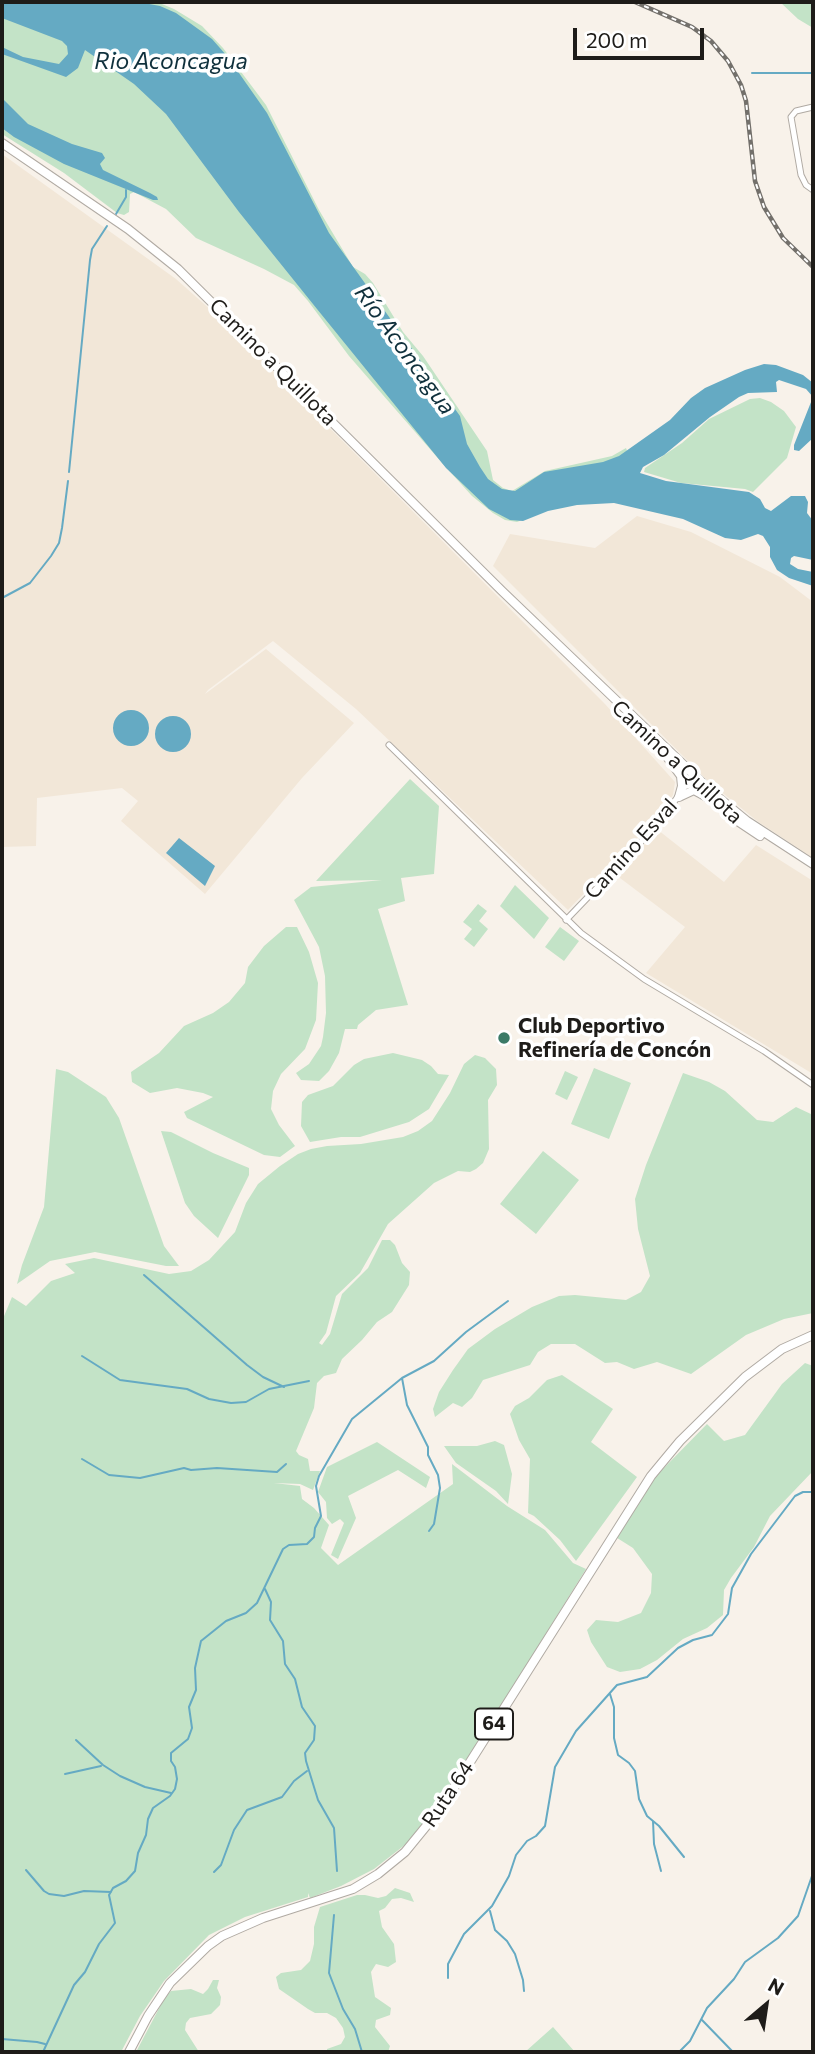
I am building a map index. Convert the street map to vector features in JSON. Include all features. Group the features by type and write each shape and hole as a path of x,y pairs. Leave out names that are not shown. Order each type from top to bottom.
{"main road":[{"name":"Camino a Quillota","path":"2,143 128,229 178,269 692,777 716,804 813,870"},
{"name":"Camino a Quillota","path":"522,610 665,754 747,821 813,864"},
{"path":"665,754 681,776 679,797"},
{"path":"679,797 694,790 716,804"},
{"name":"Ruta 64","path":"129,2052 148,2015 170,1983 208,1946 230,1932 263,1917 353,1888 378,1874 405,1852 441,1808 628,1509 659,1465 710,1410 756,1368 782,1349 813,1335"}],"street":[{"path":"813,107 796,111 791,121 802,179 813,190"},
{"path":"389,745 566,920 610,956 764,1051 813,1085"},
{"name":"Camino Esval","path":"566,920 660,822 692,777"}],"shaded area":[{"path":"2,154 176,279 221,319 605,704 675,782 673,795 656,819 568,910 356,709 273,641 205,694 266,649 354,723 302,778 205,894 121,821 138,801 122,788 37,798 36,846 2,847"},
{"path":"637,516 691,532 780,577 813,602 813,858 757,821 708,781 493,566 510,534 595,548"},
{"path":"658,830 724,882 756,845 813,881 813,1074 646,973 685,927 616,875"}],"green space":[{"name":"Rio Aconcagua","path":"2,2 157,2 202,26 223,48 266,105 319,210 353,267 373,283 403,332 423,356 487,451 493,480 512,491 545,471 612,456 626,448 649,509 620,502 600,502 555,507 517,522 505,520 472,496 443,464 349,356 294,285 196,238 166,209 134,192 130,194 129,212 124,215 117,213 64,173 2,134"},
{"path":"780,2 813,2 813,28 798,19"},
{"path":"760,398 784,411 796,427 787,458 753,492 681,483 644,472 645,468 682,443 709,419 750,399"},
{"path":"410,779 439,806 434,874 401,878 405,901 378,909 408,1005 376,1010 358,1025 357,1029 345,1029 339,1053 329,1071 319,1081 301,1080 296,1073 309,1064 321,1046 326,1013 325,976 319,947 294,900 311,887 382,880 316,881"},
{"path":"515,885 549,918 534,939 500,906"},
{"path":"478,904 487,911 479,921 488,929 474,947 464,939 472,929 463,922"},
{"path":"286,927 297,927 309,952 318,983 316,1020 305,1049 281,1074 273,1091 271,1109 295,1146 280,1157 264,1155 187,1118 184,1112 213,1097 177,1088 150,1093 132,1082 131,1072 159,1053 184,1026 213,1013 229,1002 245,983 248,967 264,946"},
{"path":"560,927 579,941 564,961 545,947"},
{"path":"393,1053 422,1060 438,1074 449,1075 429,1109 409,1122 360,1137 310,1142 301,1126 302,1102 308,1095 333,1086 364,1059"},
{"path":"475,1055 485,1058 496,1069 497,1085 488,1100 489,1149 483,1163 470,1172 458,1171 434,1183 388,1224 360,1273 336,1296 326,1333 319,1343 322,1345 330,1334 342,1294 368,1268 382,1240 390,1240 395,1245 402,1263 410,1272 409,1285 392,1312 377,1322 342,1359 336,1373 324,1376 317,1383 314,1408 296,1451 308,1459 310,1471 320,1471 313,1490 300,1484 274,1483 300,1486 302,1499 329,1525 321,1548 338,1565 453,1484 452,1464 507,1506 545,1530 573,1563 586,1569 457,1777 415,1837 374,1869 341,1886 310,1898 308,1893 308,1897 245,1917 209,1935 164,1981 140,2016 121,2052 2,2052 2,1321 12,1297 26,1306 51,1281 75,1273 65,1264 94,1258 169,1274 191,1271 209,1260 235,1232 246,1203 258,1184 280,1166 311,1149 403,1137 418,1131 432,1121 464,1064"},
{"path":"594,1068 631,1083 609,1139 571,1124"},
{"path":"56,1069 68,1072 106,1097 119,1118 164,1246 179,1266 166,1266 95,1252 50,1261 17,1284 44,1207"},
{"path":"565,1071 578,1077 567,1100 555,1094"},
{"path":"683,1073 725,1091 757,1120 773,1122 796,1107 813,1115 813,1313 784,1319 746,1335 691,1374 657,1362 634,1369 617,1362 605,1363 575,1344 551,1344 538,1352 530,1365 483,1380 472,1398 462,1407 453,1403 435,1417 433,1409 439,1392 453,1370 468,1349 495,1329 532,1307 559,1296 626,1300 641,1292 650,1276 638,1229 635,1199"},
{"path":"161,1131 171,1132 249,1168 249,1175 218,1238 194,1216 185,1203"},
{"path":"543,1151 579,1180 536,1234 500,1204"},
{"path":"805,1363 813,1366 813,1471 770,1516 754,1547 731,1578 724,1590 723,1615 707,1628 683,1639 657,1660 640,1669 620,1672 607,1667 591,1642 587,1630 596,1620 618,1622 641,1613 651,1593 652,1574 633,1548 614,1536 658,1474 707,1424 724,1441 745,1435 782,1384"},
{"path":"562,1375 613,1409 591,1442 637,1477 576,1561 560,1540 528,1513 530,1459 519,1440 510,1414 515,1406 529,1398 547,1380"},
{"path":"495,1441 504,1445 512,1474 508,1504 496,1491 456,1463 444,1446 477,1446"},
{"path":"377,1442 430,1477 426,1488 398,1470 348,1496 356,1518 338,1559 331,1555 344,1523 340,1519 332,1524 327,1518 326,1502 318,1492 327,1467"},
{"path":"395,1888 410,1893 414,1902 401,1898 392,1899 379,1911 382,1927 394,1944 396,1962 388,1967 376,1964 371,1972 375,1997 391,2008 390,2015 376,2020 375,2027 390,2046 388,2052 327,2052 327,2049 341,2044 345,2037 343,2028 336,2018 327,2013 315,2013 279,1989 276,1977 281,1973 301,1970 310,1961 314,1927 320,1907 357,1895 378,1898 386,1896"},
{"path":"213,1980 219,1980 217,1988 221,1997 220,2005 211,2014 190,2018 186,2023 185,2030 199,2052 136,2052 165,1997 171,1991 191,1989 203,1994"},
{"path":"553,2027 575,2052 525,2052"}],"water":[{"name":"Rio Aconcagua","path":"2,2 144,3 176,13 212,39 267,113 329,233 460,416 467,444 480,467 488,479 502,489 515,491 544,472 603,462 619,456 670,420 705,388 745,370 764,364 776,365 803,375 813,383 813,397 806,389 779,380 776,382 777,392 748,393 710,417 664,455 643,467 640,473 666,481 749,492 771,511 791,496 805,496 808,502 807,513 813,521 813,560 794,556 790,564 813,572 813,586 789,578 777,570 770,557 770,547 763,536 758,534 741,540 725,538 683,519 614,503 577,505 548,511 523,521 510,520 489,509 446,468 239,212 166,114 134,84 85,50 78,68 66,77 2,54 2,47 23,57 59,64 68,54 67,46 62,41 2,18"},
{"path":"2,98 28,124 72,144 102,153 105,158 100,164 103,170 150,193 158,200 64,164 14,137 2,128"},
{"path":"813,397 813,438 799,451 794,450 794,445"},
{"path":"131,710 144,715 149,728 144,741 131,746 118,741 113,728 118,715"},
{"path":"173,716 186,721 191,734 186,747 173,752 160,747 155,734 160,721"},
{"path":"179,838 215,866 205,886 166,853"}],"waterway":[{"path":"752,73 813,73"},
{"path":"116,214 126,197 126,190"},
{"path":"69,472 90,260 92,249 107,226"},
{"path":"2,598 30,583 59,543 68,481"},
{"path":"144,1275 247,1365 263,1377 284,1387"},
{"path":"43,2052 74,1985 115,1923 109,1895 113,1888 126,1881 135,1871 153,1808 175,1789 177,1779 171,1753 188,1739 192,1728 189,1707 196,1690 195,1668 201,1641 226,1621 246,1613 257,1603 283,1549 289,1545 307,1544 314,1537 321,1516 316,1486 319,1476 352,1419 402,1378 434,1361 466,1332 508,1301"},
{"path":"82,1356 120,1380 187,1389 209,1399 231,1403 246,1402 269,1389 309,1381"},
{"path":"402,1378 407,1405 428,1447 428,1455 438,1475 440,1488 434,1524 429,1531"},
{"path":"82,1459 109,1475 140,1478 184,1468 277,1472 286,1464"},
{"path":"448,1978 448,1964 464,1934 492,1906 509,1876 516,1855 527,1841 545,1826 555,1767 576,1731 617,1685 647,1677 678,1648 693,1640 712,1635 728,1614 732,1588 751,1554 795,1496 803,1492 813,1492"},
{"path":"265,1589 271,1602 270,1620 283,1641 285,1664 295,1679 302,1707 315,1726 314,1740 305,1753 306,1761 318,1800 334,1828 337,1871"},
{"path":"610,1694 614,1707 614,1738 618,1755 635,1771 639,1799 647,1816 659,1826 684,1857"},
{"path":"76,1740 103,1765 120,1776 145,1787 171,1793"},
{"path":"65,1774 101,1766"},
{"path":"214,1872 221,1865 234,1830 247,1810 282,1797 294,1781 307,1771"},
{"path":"653,1821 654,1844 661,1871"},
{"path":"26,1870 49,1894 64,1896 84,1891 111,1892"},
{"path":"679,2052 690,2041 707,2008 734,1979 745,1962 778,1938 798,1916 813,1873"},
{"path":"490,1911 495,1930 507,1941 515,1954 524,1991"},
{"path":"334,1915 329,1973 343,2009 355,2029 362,2052"},
{"path":"702,2020 733,2052"},
{"path":"2,2039 45,2044"}],"railway":[{"path":"635,2 692,27 711,41 728,61 746,101 755,181 764,207 783,238 813,267"}],"place":[{"name":"Club Deportivo Refinería de Concón","path":"504,1038"}],"water label":[{"name":"Río Aconcagua","path":"405,350"}]}
